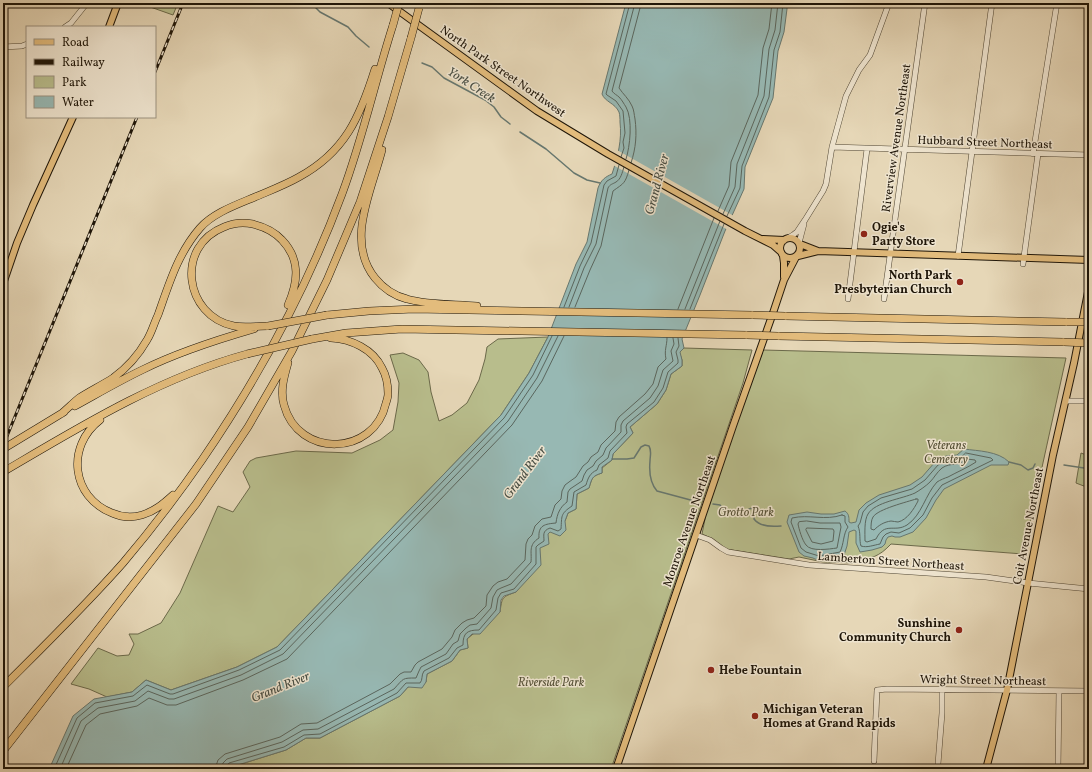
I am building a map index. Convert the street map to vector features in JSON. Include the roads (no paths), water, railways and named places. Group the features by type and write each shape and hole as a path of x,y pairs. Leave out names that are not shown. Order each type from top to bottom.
{"highway":[{"path":"3,687 83,606 157,522 215,441 245,394 277,339 323,241 342,194 363,132 399,3"},
{"path":"3,751 196,504 248,427 292,351 327,280 360,202 388,117 420,6"},
{"path":"61,414 78,399 114,377 128,366 139,353 153,328 176,265 183,251 201,227 213,217 228,209 298,177 329,155 343,141 360,113 380,55 392,27"},
{"path":"388,117 382,152 365,210 361,232 363,256 368,269 379,283 393,294 402,298 420,302 478,306 507,311"},
{"path":"268,326 239,327 224,324 215,319 206,311 196,297 191,275 194,258 205,240 221,228 231,224 240,223 249,223 263,227 270,230 280,238 292,253 296,271 296,284 277,339"},
{"path":"3,449 61,414 129,376 173,356 208,343 268,326 327,315 398,309 1089,322"},
{"path":"3,472 119,405 194,371 222,360 316,338 346,333 402,329 1089,343"},
{"path":"292,351 282,388 284,405 298,430 318,442 333,445 348,443 363,436 375,427 384,412 388,394 386,379 382,368 378,360 370,353 352,342 338,339 316,338"},
{"path":"119,405 97,422 88,432 81,444 77,465 79,478 90,499 105,511 127,517 141,515 158,508 184,486"}],"main road":[{"path":"109,26 118,3"},
{"name":"North Park Street Northwest","path":"388,3 537,111 608,154 773,245 782,254"},
{"path":"3,284 16,243 73,118"},
{"path":"761,239 794,239 800,244 818,251"},
{"path":"786,239 781,245 782,254 790,259 818,251 958,256 1023,261 1089,260"},
{"path":"797,256 800,250 800,244"},
{"name":"Monroe Avenue Northeast","path":"782,254 784,263 784,280"},
{"name":"Monroe Avenue Northeast","path":"616,769 784,280 797,256"},
{"name":"Coit Avenue Northeast","path":"986,769 1007,690 1053,454 1066,401 1089,287"}],"street":[{"path":"66,26 87,3"},
{"path":"786,239 793,236 823,191 826,184 832,147 846,96 859,70 870,55 889,3"},
{"name":"Riverview Avenue Northeast","path":"884,299 925,3"},
{"path":"958,256 992,3"},
{"path":"1023,261 1035,154 1057,3"},
{"path":"3,47 26,44"},
{"name":"Hubbard Street Northeast","path":"832,147 1089,155"},
{"path":"848,299 867,148"},
{"path":"800,244 805,220"},
{"path":"1066,401 1089,401"},
{"name":"Lamberton Street Northeast","path":"696,534 710,540 728,552 813,566 986,577 1089,589"},
{"name":"Wright Street Northeast","path":"874,761 876,690 1089,691"},
{"path":"938,764 942,713 942,690"},
{"path":"1058,691 1058,769"}],"water":[{"name":"Grand River","path":"626,3 787,3 787,9 784,32 778,51 773,98 745,167 744,189 725,231 682,339 684,348 680,352 682,366 671,374 666,390 657,404 630,427 633,433 613,454 612,460 602,467 602,473 593,478 589,488 577,494 576,509 568,513 565,521 566,530 560,536 550,532 548,534 549,544 540,548 541,565 516,592 504,596 501,600 500,612 480,634 472,634 467,639 468,648 460,650 452,661 427,674 426,682 422,688 408,687 400,696 320,738 306,738 286,750 225,769 36,769 51,765 73,716 94,699 132,692 146,680 171,690 237,667 277,647 501,415 529,373 548,337 576,264 587,242 598,188 600,183 607,176 612,174 620,142 620,114 613,104 605,99 602,94"},
{"path":"964,449 994,454 1009,462 1008,465 991,465 944,489 926,518 913,532 900,537 888,537 882,547 860,552 856,543 856,531 854,530 849,532 844,555 839,557 820,560 804,556 799,552 787,522 789,515 807,512 834,514 845,511 849,522 856,522 859,510 866,503 879,495 910,485 922,477 935,462 946,456 957,455"}],"waterway":[{"name":"York Creek","path":"316,8 320,12 348,27 369,47"},
{"name":"York Creek","path":"422,63 432,67 444,78 485,100 510,124"},
{"name":"York Creek","path":"520,132 546,149 574,173 587,180 600,183"},
{"path":"612,459 634,458 641,447 645,445 649,446 651,452 650,477 657,491 698,502"},
{"path":"1009,462 1021,465 1028,470 1033,468 1035,464"},
{"path":"1064,465 1089,468"},
{"path":"713,504 720,505 725,511 733,515 740,514 753,508 755,512 754,519 759,524 781,526"}],"railway":[{"path":"156,70 183,3"},
{"path":"3,446 137,118"}],"place":[{"name":"Ogie's Party Store","path":"864,234"},
{"name":"North Park Presbyterian Church","path":"960,282"},
{"name":"Sunshine Community Church","path":"959,630"},
{"name":"Hebe Fountain","path":"711,670"},
{"name":"Michigan Veteran Homes at Grand Rapids","path":"755,716"}],"park label":[{"name":"Veterans Cemetery","path":"946,452"},
{"name":"Grotto Park","path":"746,512"},
{"name":"Riverside Park","path":"551,682"}]}
